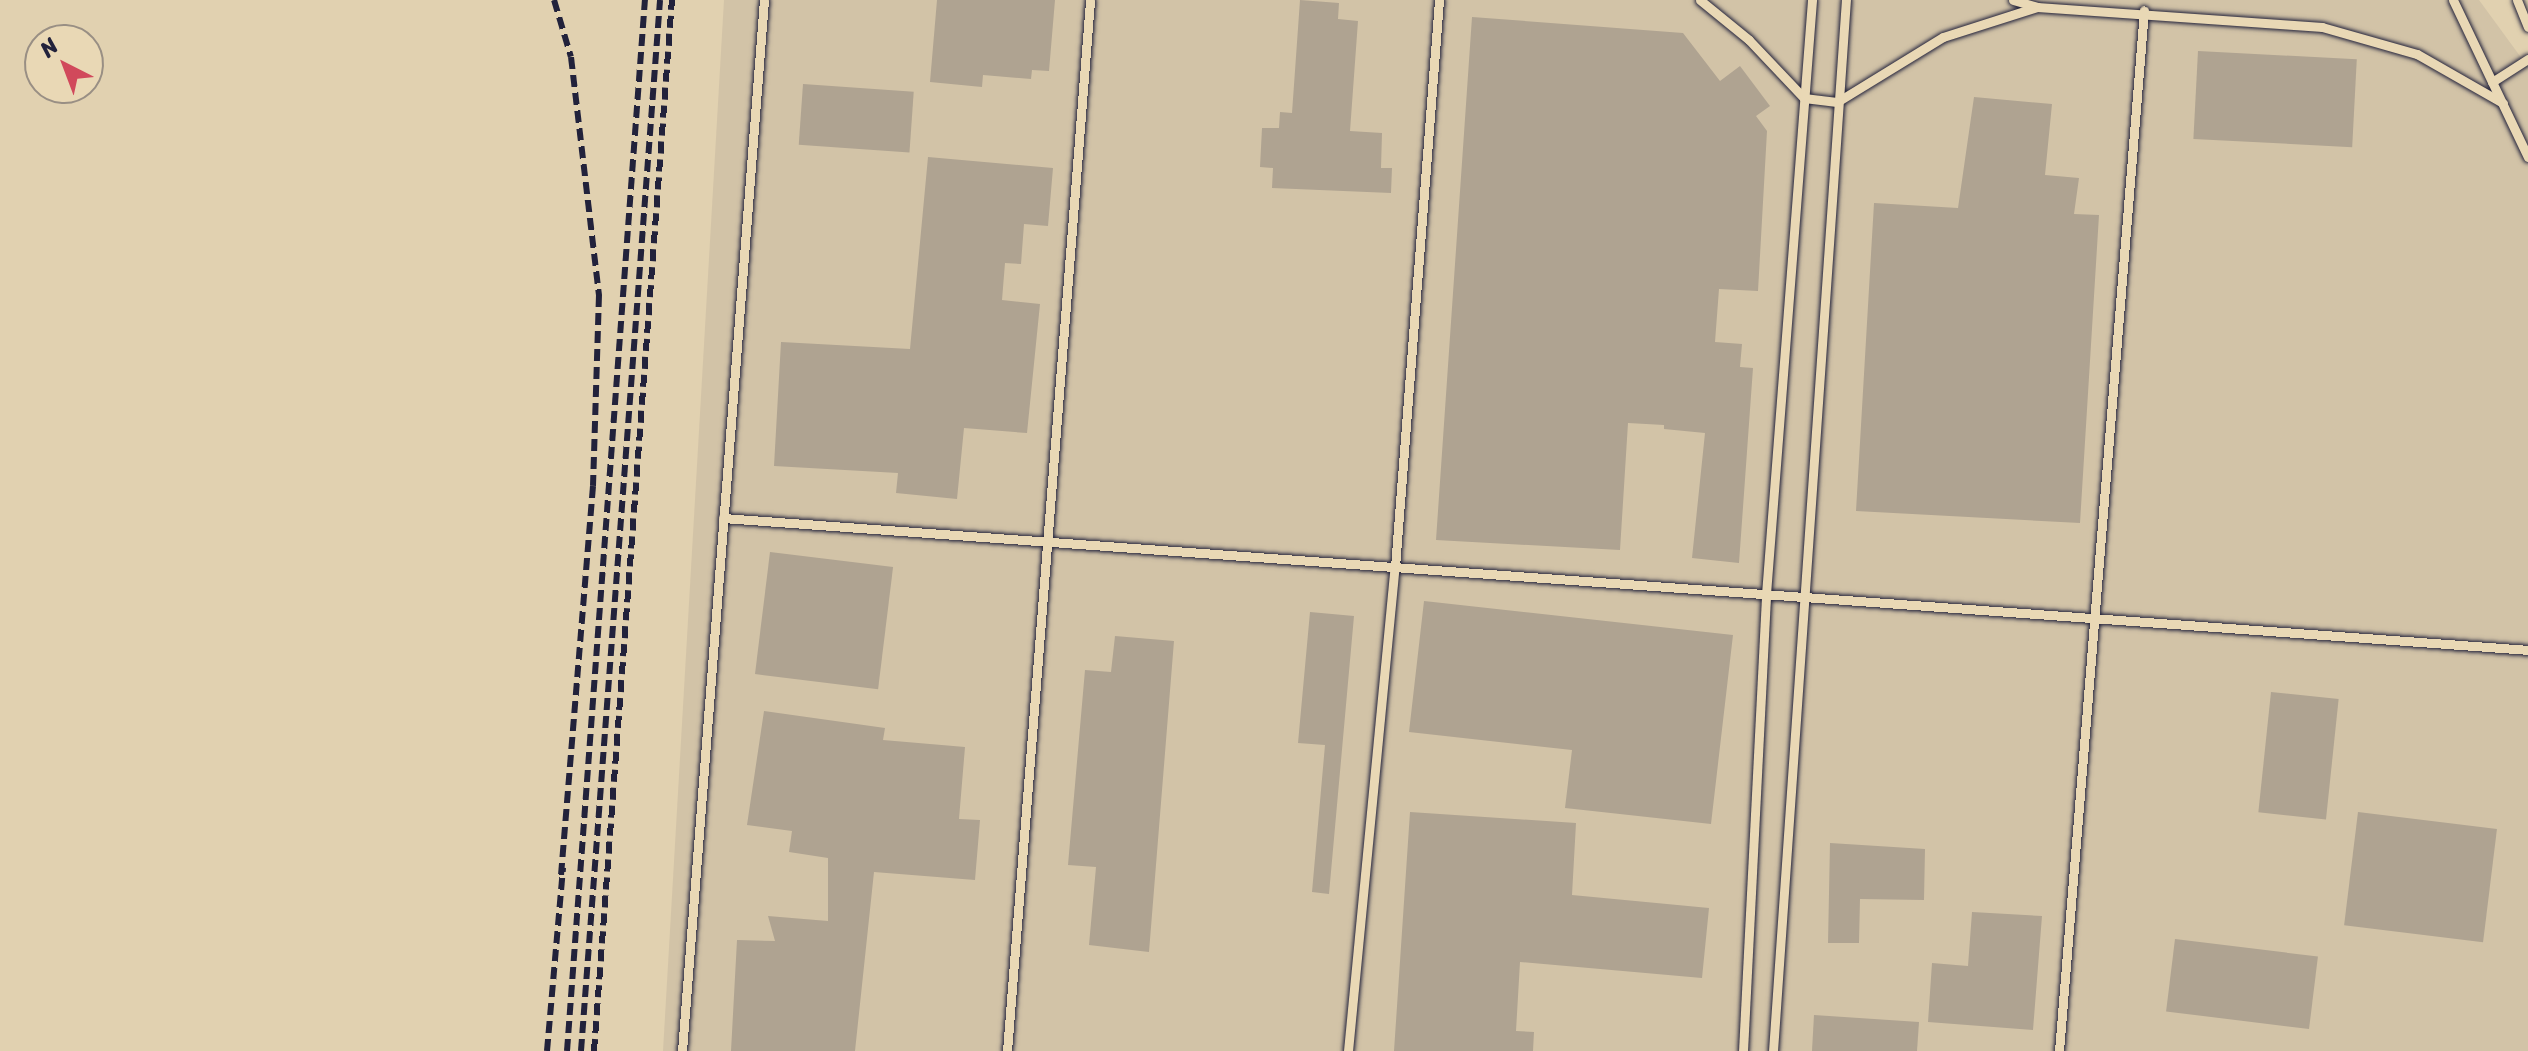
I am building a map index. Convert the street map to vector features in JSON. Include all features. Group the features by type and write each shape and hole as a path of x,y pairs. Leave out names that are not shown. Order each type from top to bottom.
{"lane":[{"path":"682,1051 764,0"},
{"path":"1007,1051 1090,0"},
{"path":"1348,1051 1395,567 1439,0"},
{"path":"1700,0 1749,40 1804,98 1837,102 1943,37 2037,7"},
{"path":"1743,1051 1766,594 1812,0"},
{"path":"1773,1051 1802,594 1846,0"},
{"path":"2013,0 2037,7 2144,10 2322,27 2371,38 2417,54 2503,103"},
{"path":"2453,0 2528,157"},
{"path":"2517,0 2528,27"},
{"path":"2059,1051 2144,10"},
{"path":"2492,82 2528,59"},
{"path":"723,518 1766,594 1802,594 2528,650"}],"shaded area":[{"path":"724,0 2479,0 2528,67 2528,1051 663,1051"}],"building":[{"path":"937,0 1055,0 1049,71 1032,70 1031,79 983,75 982,87 930,82"},
{"path":"1300,0 1339,3 1338,19 1358,21 1350,131 1382,133 1381,168 1392,168 1391,193 1272,188 1273,168 1260,167 1262,128 1279,128 1280,112 1292,113"},
{"path":"1472,17 1683,33 1720,81 1740,66 1770,106 1756,116 1767,131 1758,291 1719,289 1715,342 1742,344 1740,367 1753,368 1739,563 1692,558 1705,433 1664,429 1664,425 1628,423 1620,550 1436,540"},
{"path":"2198,51 2357,59 2352,147 2193,139"},
{"path":"803,84 914,92 909,153 799,145"},
{"path":"1974,97 2052,104 2045,175 2079,178 2074,214 2099,215 2080,523 1856,511 1874,203 1958,208"},
{"path":"928,157 1053,168 1048,226 1024,224 1021,264 1005,263 1002,300 1040,304 1027,433 964,428 957,499 896,493 898,473 774,466 781,342 910,349"},
{"path":"770,552 893,567 878,689 755,674"},
{"path":"1424,601 1733,635 1711,824 1565,808 1572,750 1409,732"},
{"path":"1310,612 1354,616 1329,894 1312,892 1325,745 1298,743"},
{"path":"1115,636 1174,641 1149,952 1089,945 1096,867 1068,865 1085,670 1111,672"},
{"path":"2271,692 2339,699 2326,819 2258,812"},
{"path":"764,711 885,728 883,740 965,747 959,819 980,820 975,880 874,872 855,1051 731,1051 737,940 775,941 768,916 828,921 828,858 789,852 792,831 747,825"},
{"path":"1410,812 1576,823 1572,895 1709,908 1702,978 1520,962 1516,1031 1534,1032 1533,1051 1394,1051"},
{"path":"2358,812 2497,829 2483,942 2344,925"},
{"path":"1830,843 1925,849 1924,900 1860,899 1859,943 1828,943"},
{"path":"1972,912 2042,916 2033,1030 1928,1022 1932,963 1968,966"},
{"path":"2175,939 2318,957 2309,1029 2166,1011"},
{"path":"1814,1015 1919,1022 1917,1051 1812,1051"}],"railway":[{"path":"554,0 571,57 599,295 593,486 561,878"},
{"path":"567,1051 645,0"},
{"path":"581,1051 660,0"},
{"path":"594,1051 672,0"},
{"path":"547,1051 563,868"}]}
